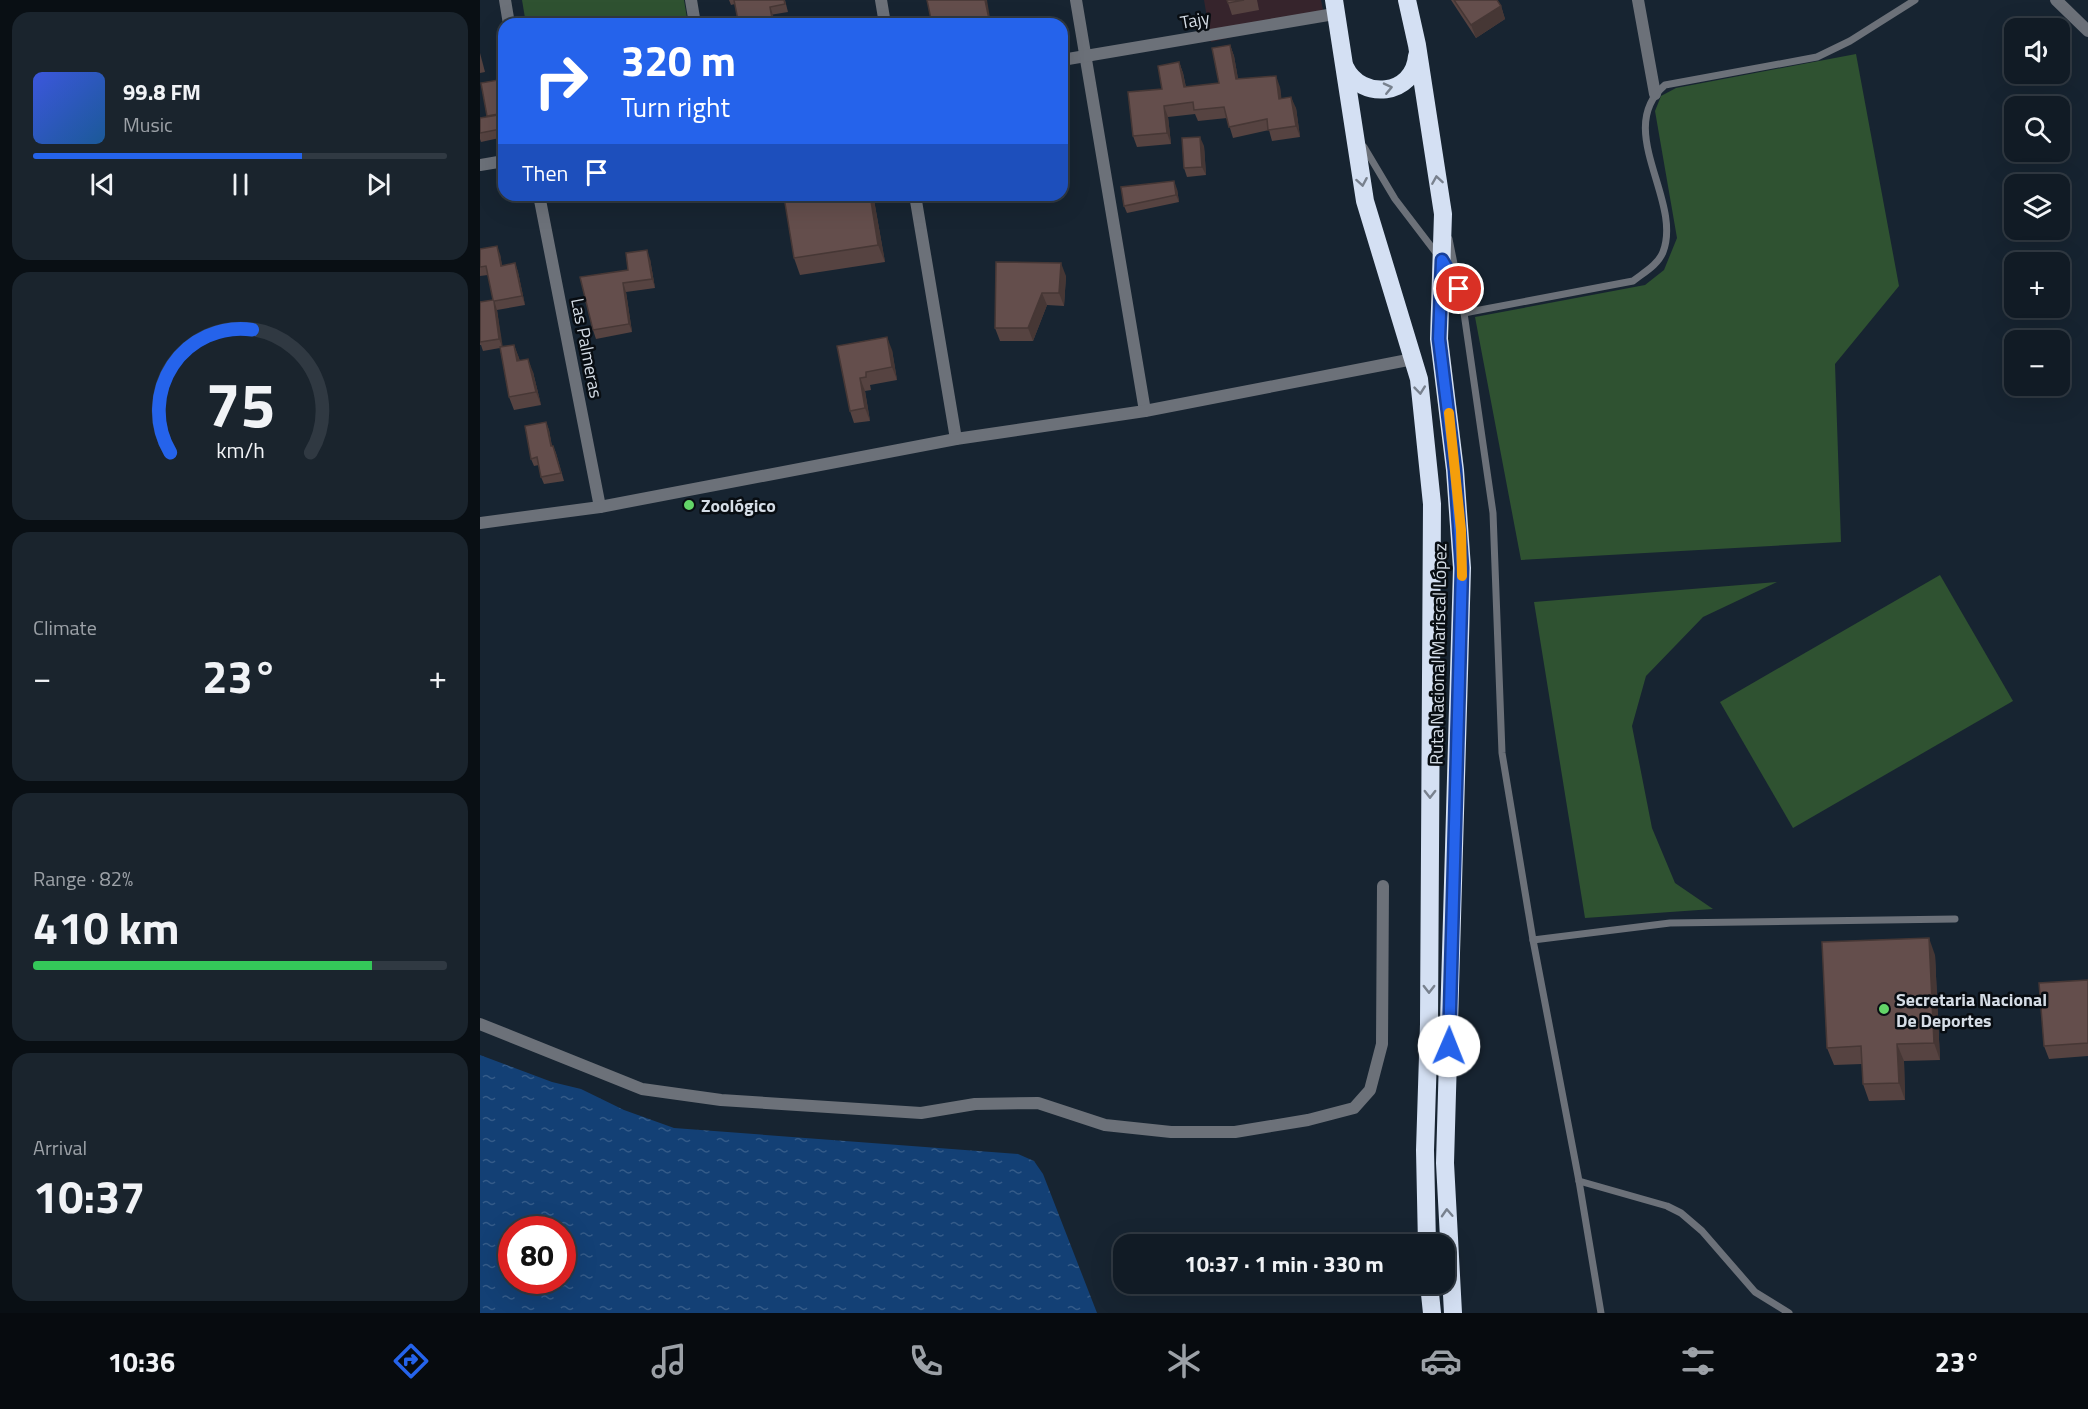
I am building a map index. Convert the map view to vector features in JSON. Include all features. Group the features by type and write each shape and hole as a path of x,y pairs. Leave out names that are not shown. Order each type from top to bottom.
{"highway":[{"name":"Ruta Nacional Mariscal López","path":"1407,2 1417,45 1443,214 1439,339 1455,470 1462,568 1446,1163 1453,1313"},
{"name":"Ruta Nacional Mariscal López","path":"1336,5 1365,201 1419,379 1432,504 1429,1024 1425,1150 1427,1234"},
{"path":"1343,63 1349,76 1360,86 1374,91 1389,90 1402,84 1412,73 1418,60 1417,45"},
{"path":"1430,1294 1432,1313"}],"street":[{"path":"505,0 508,18"},
{"path":"691,0 694,18"},
{"path":"881,0 884,18"},
{"path":"1076,0 1144,411"},
{"path":"1638,0 1654,94"},
{"path":"2056,0 2088,31"},
{"name":"Tajy","path":"1068,59 1336,5"},
{"path":"480,165 498,162"},
{"name":"Las Palmeras","path":"540,201 600,507"},
{"path":"916,201 956,439"},
{"path":"480,523 600,507 956,439 1144,411 1413,359"},
{"path":"480,1024 642,1089 721,1100 921,1113 975,1104 1038,1103 1105,1125 1171,1132 1235,1132 1308,1120 1354,1108 1370,1090 1382,1044 1383,886"}],"lane":[{"path":"1464,314 1633,281 1650,268 1662,254 1667,232 1644,127 1654,94 1665,85 1817,57 1850,41 1915,0"},
{"path":"1351,116 1376,170 1442,260 1459,289"},
{"path":"1443,214 1464,314 1493,513 1497,555 1500,736 1533,940 1579,1181 1601,1313"},
{"path":"1533,940 1670,923 1955,919"},
{"path":"1579,1181 1667,1206 1681,1214 1702,1231 1755,1292 1789,1313"}],"shaded area":[{"path":"1204,0 1321,0 1324,15 1211,42"}],"green space":[{"path":"522,0 684,0 687,18 525,18"},
{"path":"1856,54 1899,286 1835,364 1841,542 1521,560 1475,317 1645,285 1664,270 1677,238 1655,111 1661,96 1676,88"},
{"path":"1940,575 2013,701 1793,828 1720,702"},
{"path":"1777,582 1703,617 1646,676 1632,726 1652,828 1675,883 1713,909 1585,918 1534,602"}],"water":[{"path":"480,1055 552,1082 581,1089 624,1110 674,1128 1018,1154 1034,1161 1043,1174 1097,1313 480,1313"}],"building":[{"path":"734,0 784,0 785,4 770,7 772,18 738,18"},
{"path":"927,0 985,0 989,18 931,18"},
{"path":"1227,0 1244,0 1228,3"},
{"path":"1454,0 1497,0 1501,6 1471,25"},
{"path":"1230,45 1236,79 1276,76 1279,99 1291,97 1296,126 1268,130 1267,119 1229,127 1224,107 1194,110 1193,102 1164,106 1167,133 1133,136 1128,92 1162,89 1158,66 1179,62 1184,87 1219,83 1212,48"},
{"path":"498,80 498,114 487,116 481,83"},
{"path":"498,115 498,130 480,133 480,118"},
{"path":"1200,137 1202,167 1184,168 1182,138"},
{"path":"1174,181 1176,195 1124,206 1121,187"},
{"path":"785,201 871,201 878,245 794,258"},
{"path":"497,246 501,266 515,263 522,296 494,301 499,339 480,342 480,302 493,300 486,266 480,267 480,249"},
{"path":"647,250 652,279 623,283 629,324 593,330 580,277 628,270 626,253"},
{"path":"996,262 1061,263 1059,293 1042,293 1028,328 995,328"},
{"path":"887,337 892,367 866,372 866,377 860,378 865,408 850,411 837,346"},
{"path":"514,345 517,361 528,359 536,392 509,397 500,347"},
{"path":"546,422 551,446 553,446 561,473 541,477 537,457 531,459 525,426"},
{"name":"Secretaria Nacional De Deportes","path":"1929,938 1934,1043 1897,1044 1899,1083 1863,1084 1861,1046 1827,1048 1822,942"},
{"path":"2088,980 2088,1043 2044,1046 2039,983"}],"slow traffic":[{"path":"1449,413 1461,530 1462,576"}],"place":[{"name":"Zoológico","path":"689,505"},
{"name":"Secretaria Nacional De Deportes","path":"1884,1009"}],"route":[{"path":"1449,1046 1462,568 1455,470 1439,339 1442,260 1459,289"}]}
